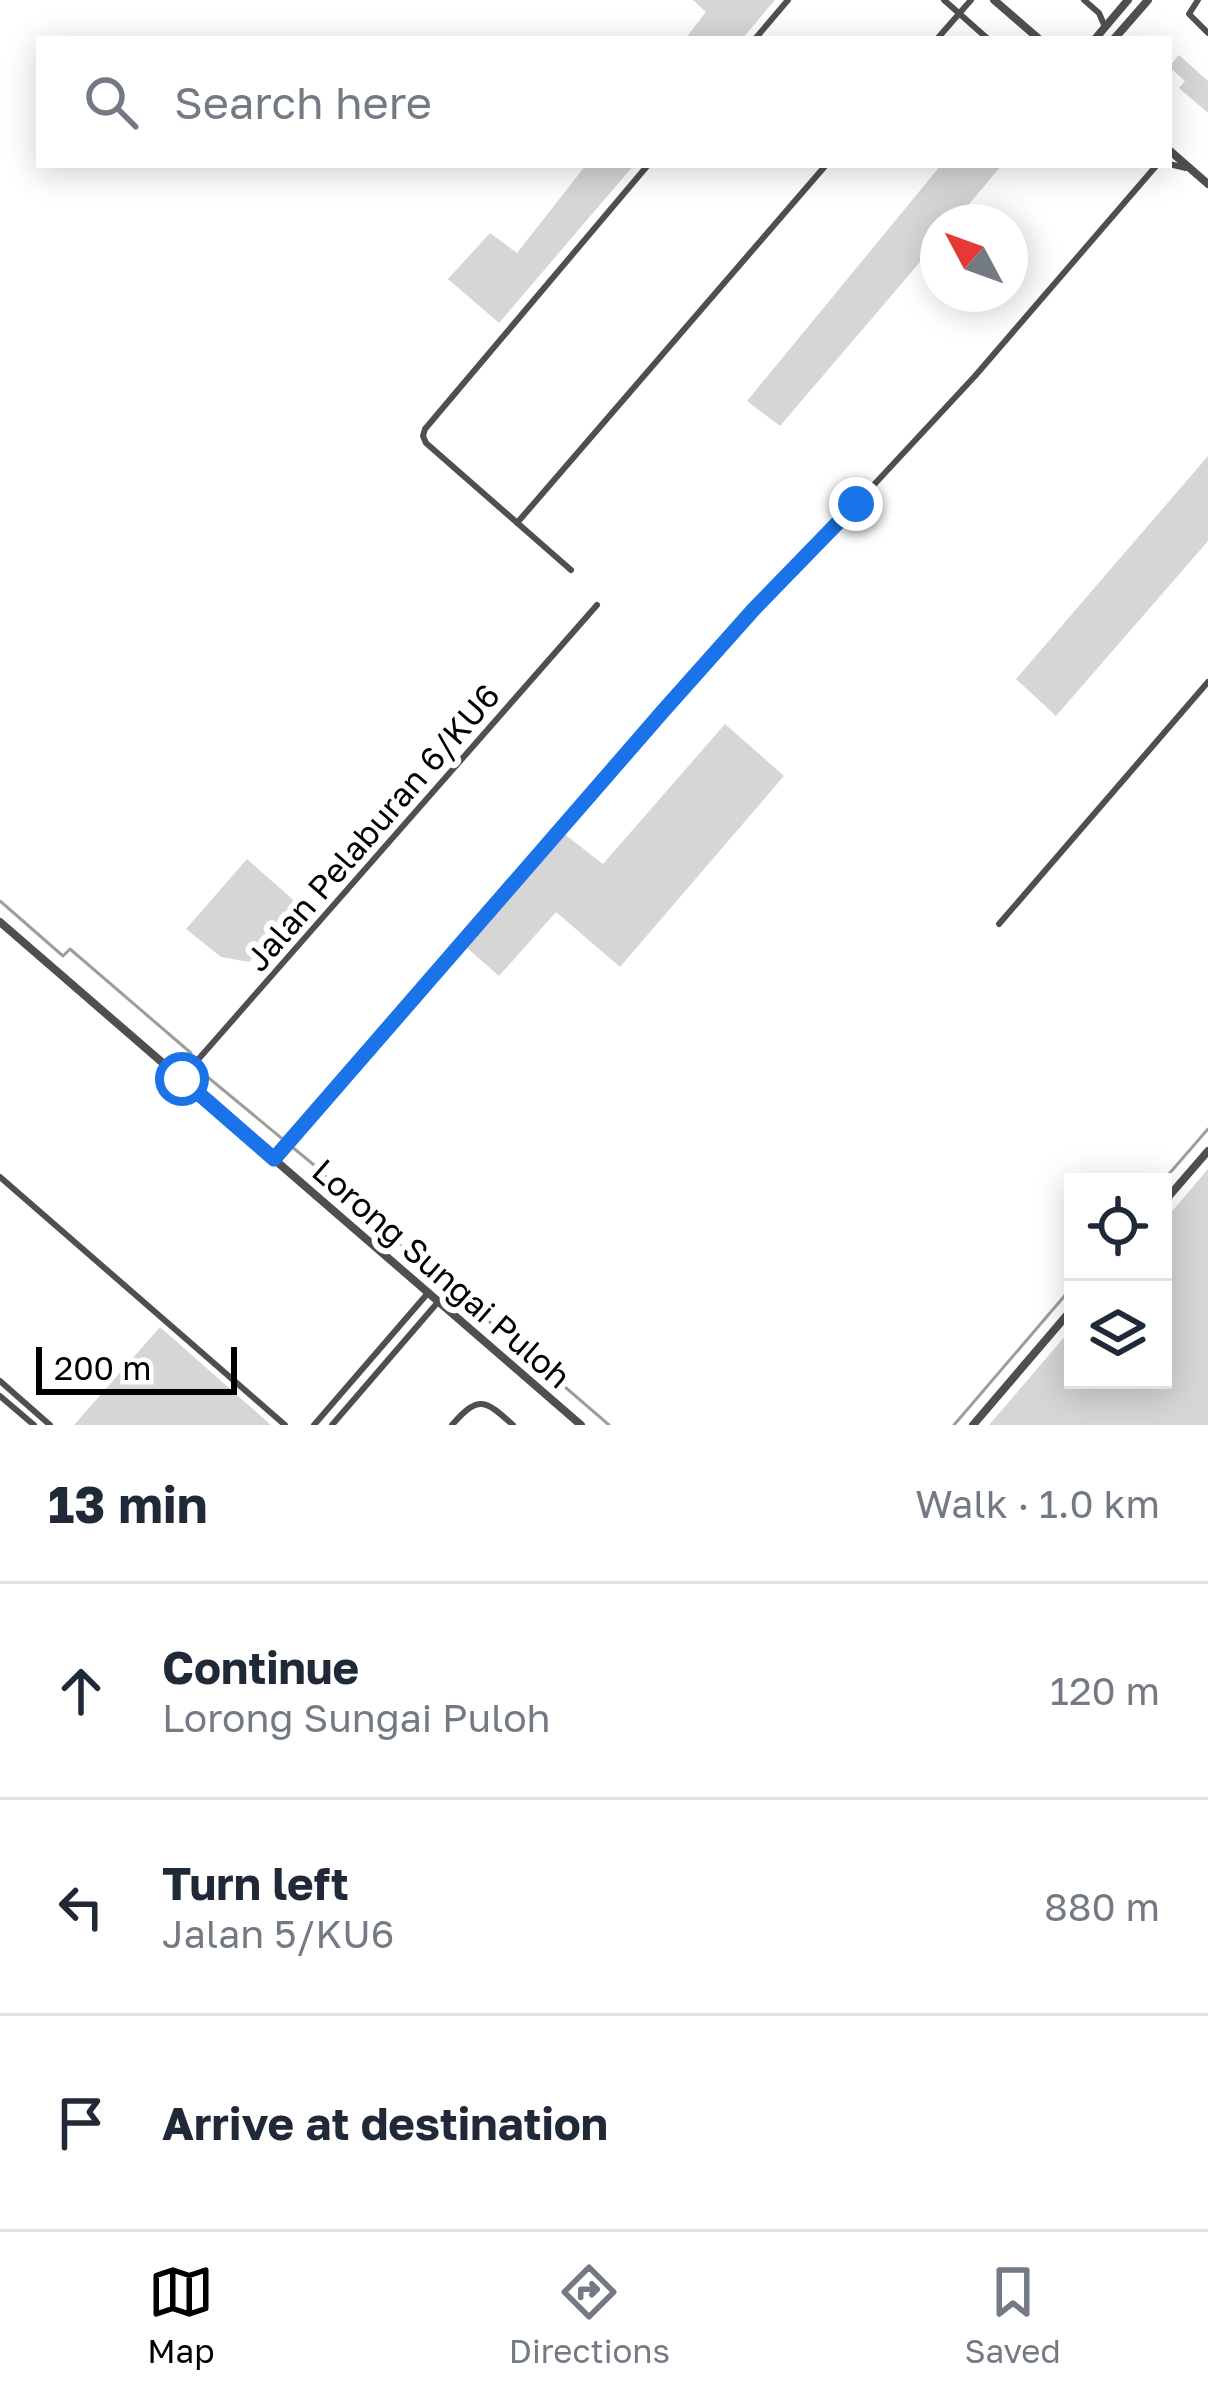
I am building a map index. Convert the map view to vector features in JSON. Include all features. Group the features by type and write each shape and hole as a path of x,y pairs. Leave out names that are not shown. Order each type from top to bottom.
{"street":[{"path":"758,36 788,0"},
{"path":"944,0 985,36"},
{"path":"940,36 971,0"},
{"path":"994,0 1036,36"},
{"path":"1084,0 1099,13 1105,27"},
{"path":"1098,36 1128,0"},
{"path":"1117,36 1148,0"},
{"path":"1198,0 1189,14 1208,32"},
{"path":"1099,13 1116,14"},
{"path":"1172,153 1208,184"},
{"path":"1172,167 1190,169"},
{"path":"571,570 426,443 425,429 645,168"},
{"path":"517,523 823,168"},
{"path":"274,1157 676,696 975,376 1158,168"},
{"name":"Jalan Pelaburan 6/KU6","path":"182,1079 598,605"},
{"path":"999,924 1208,682"},
{"name":"Lorong Sungai Puloh","path":"0,922 580,1425"},
{"path":"1172,1193 1208,1151"},
{"path":"0,1177 285,1425"},
{"path":"314,1425 428,1293"},
{"path":"332,1425 438,1302"},
{"path":"973,1425 1064,1319"},
{"path":"0,1381 36,1423"},
{"path":"0,1396 36,1423"},
{"path":"452,1425 477,1403 490,1405 513,1425"}],"shaded area":[{"path":"693,0 775,0 745,36 687,36 706,12"},
{"path":"1179,55 1208,81 1208,113 1179,88 1185,81 1172,70"},
{"path":"584,168 631,168 499,323 448,279 490,233 517,253"},
{"path":"939,168 999,168 969,204 920,204 920,262 780,426 747,401"},
{"path":"1208,456 1208,541 1056,716 1016,679"},
{"path":"725,724 784,776 620,967 556,912 499,976 466,947 563,833 603,864"},
{"path":"247,859 299,905 249,962 221,957 186,929"},
{"path":"1208,1169 1208,1425 989,1425 1064,1338 1064,1389 1172,1389 1172,1211"},
{"path":"160,1327 271,1425 74,1425"}],"waterway":[{"path":"0,901 63,956 70,949 191,1053 187,1060 320,1170 336,1189 609,1425"},
{"path":"1170,1173 1208,1129"},
{"path":"954,1425 1064,1297"}],"route":[{"path":"182,1079 274,1159 664,710 856,504"}]}
